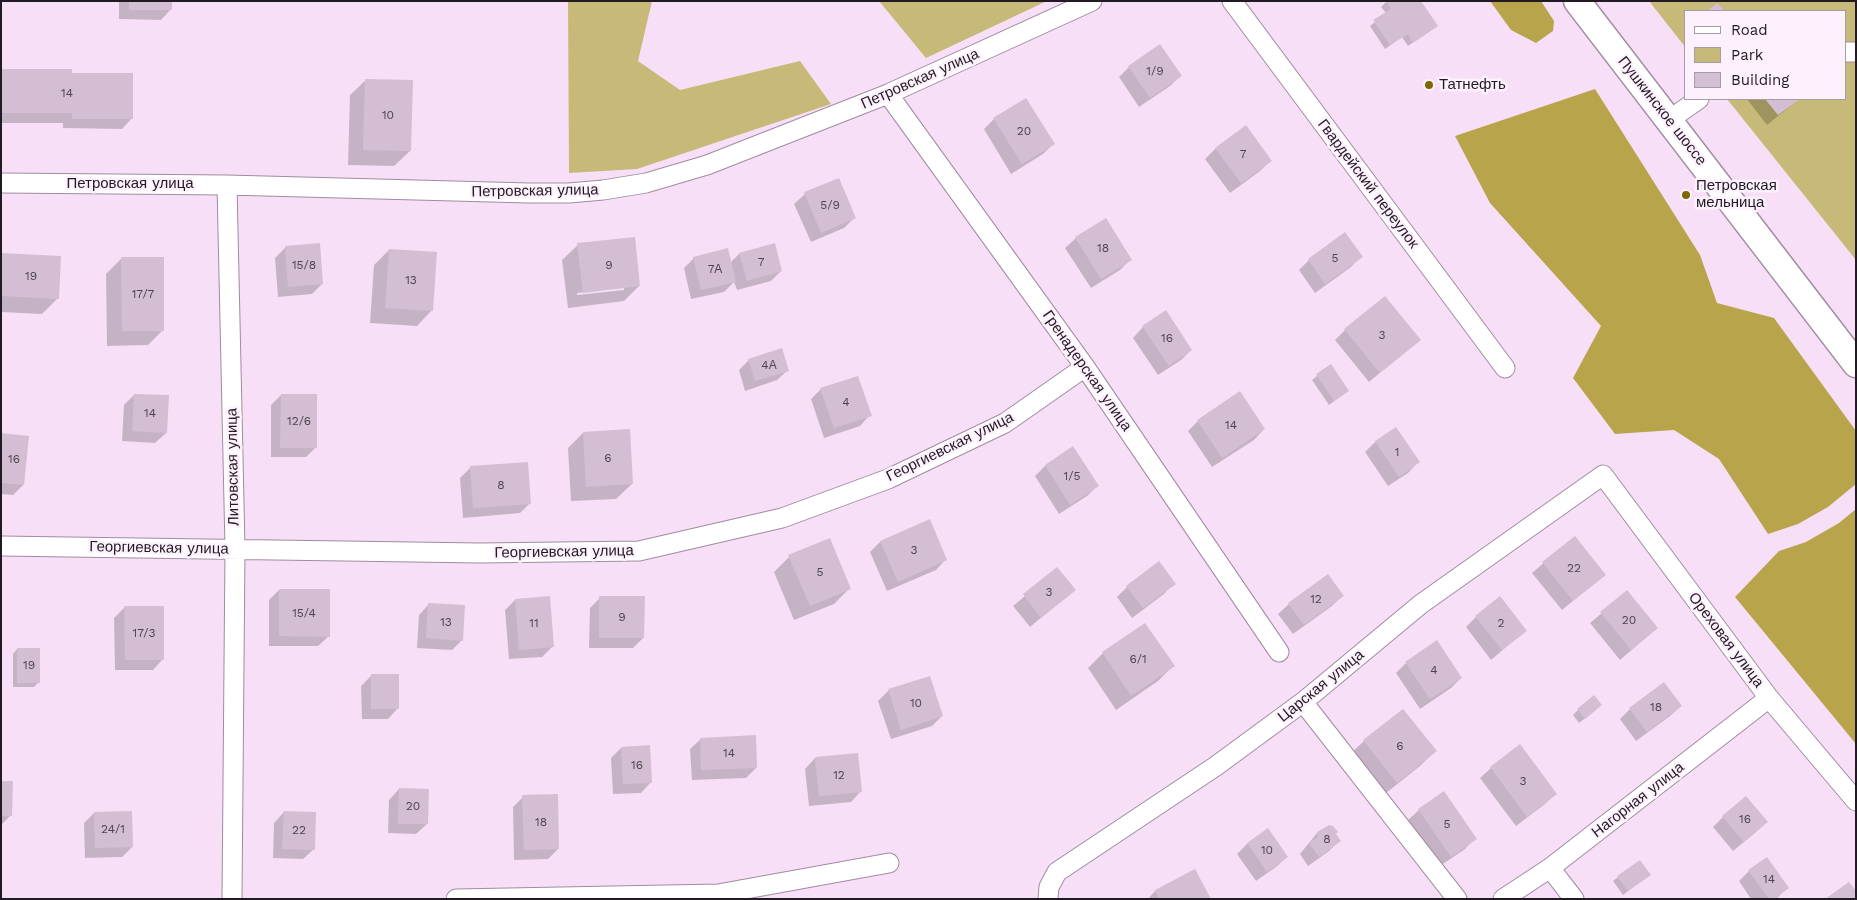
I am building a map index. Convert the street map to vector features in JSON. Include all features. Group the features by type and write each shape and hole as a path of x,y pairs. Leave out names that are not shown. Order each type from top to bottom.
{"main road":[{"name":"Пушкинское шоссе","path":"1577,1 1856,364"}],"street":[{"name":"Петровская улица","path":"1,183 227,185 569,193 646,183 707,165 888,94 1092,1"},
{"name":"Гвардейский переулок","path":"1232,1 1505,368"},
{"name":"Гренадерская улица","path":"888,94 1085,366 1279,652"},
{"path":"1669,120 1698,100"},
{"name":"Литовская улица","path":"227,185 235,548 232,899"},
{"name":"Георгиевская улица","path":"1,546 480,553 639,551 782,518 888,479 1006,423 1085,366"},
{"name":"Ореховая улица","path":"1603,475 1769,698 1856,800"},
{"name":"Царская улица","path":"1048,899 1049,887 1057,872 1216,766 1304,702 1420,604 1603,475"},
{"name":"Нагорная улица","path":"1503,899 1550,868 1769,698"},
{"path":"1304,702 1457,899"},
{"path":"456,899 718,894 889,863"},
{"path":"1550,868 1574,899"}],"green space":[{"path":"568,1 652,1 638,61 680,90 800,61 831,104 637,169 569,173"},
{"path":"879,1 1047,1 926,58"},
{"path":"1649,1 1856,1 1856,260 1728,100 1847,100 1847,10 1684,10 1684,45"}],"shaded area":[{"path":"1490,1 1541,1 1554,21 1553,31 1536,43 1511,30"},
{"path":"1595,89 1700,255 1717,303 1774,318 1856,431 1856,484 1828,507 1798,524 1768,534 1719,459 1674,430 1615,434 1573,378 1601,326 1490,203 1455,136"},
{"path":"1856,509 1856,744 1735,597 1779,551 1806,542 1839,523"}],"building":[{"path":"129,1 172,1 172,10 129,10"},
{"path":"1386,1 1421,1 1438,26 1413,43 1408,34 1390,45 1373,20 1391,9"},
{"path":"1717,3 1724,10 1708,10"},
{"path":"1160,44 1182,76 1150,98 1128,66"},
{"path":"1,69 72,69 72,73 133,73 133,119 72,119 72,113 1,113"},
{"path":"365,79 413,80 411,151 363,150"},
{"path":"1026,98 1055,144 1022,164 993,118"},
{"path":"1766,100 1799,100 1778,115"},
{"path":"1246,125 1272,161 1241,183 1215,148"},
{"path":"839,178 856,218 821,233 804,192"},
{"path":"1106,218 1132,260 1101,279 1075,237"},
{"path":"1345,232 1363,257 1325,284 1308,259"},
{"path":"635,237 640,286 583,293 577,243"},
{"path":"320,243 323,284 288,287 285,246"},
{"path":"775,243 782,271 747,281 739,253"},
{"path":"728,248 736,282 701,290 693,257"},
{"path":"389,249 437,252 433,311 385,308"},
{"path":"1,253 61,256 59,299 1,296"},
{"path":"121,257 164,257 164,331 122,331"},
{"path":"1385,296 1421,340 1380,373 1344,329"},
{"path":"1166,310 1192,350 1169,366 1142,326"},
{"path":"782,348 789,371 755,381 748,359"},
{"path":"1331,364 1349,391 1334,401 1316,374"},
{"path":"858,376 872,416 834,428 820,388"},
{"path":"1240,391 1265,429 1222,458 1197,420"},
{"path":"134,394 169,395 167,433 132,431"},
{"path":"281,394 317,394 317,448 280,448"},
{"path":"1396,427 1420,462 1399,477 1375,441"},
{"path":"630,429 633,484 586,487 583,432"},
{"path":"1,433 29,436 24,485 1,483"},
{"path":"1073,446 1099,486 1070,505 1045,465"},
{"path":"528,462 531,504 473,508 470,466"},
{"path":"930,519 947,560 898,582 880,541"},
{"path":"1575,536 1606,575 1573,601 1542,562"},
{"path":"830,538 851,589 810,606 788,555"},
{"path":"1159,561 1176,584 1143,608 1126,586"},
{"path":"1057,567 1076,590 1041,618 1023,594"},
{"path":"1328,574 1344,596 1304,625 1288,603"},
{"path":"279,589 330,589 330,637 279,636"},
{"path":"1627,590 1658,628 1631,650 1600,612"},
{"path":"550,596 554,647 519,650 515,599"},
{"path":"599,596 645,596 644,638 599,638"},
{"path":"1500,596 1527,631 1502,650 1475,616"},
{"path":"428,603 465,605 463,641 426,638"},
{"path":"124,606 164,606 164,660 125,660"},
{"path":"1145,623 1175,666 1131,696 1102,652"},
{"path":"1437,640 1462,678 1430,699 1405,662"},
{"path":"17,648 40,648 40,683 17,683"},
{"path":"371,674 399,674 399,709 371,709"},
{"path":"930,676 943,716 901,730 888,689"},
{"path":"1664,682 1682,706 1647,732 1629,708"},
{"path":"1594,695 1602,705 1585,719 1577,709"},
{"path":"1403,709 1437,751 1397,783 1363,740"},
{"path":"756,735 757,768 701,770 700,738"},
{"path":"1520,744 1557,794 1527,817 1490,767"},
{"path":"650,745 652,783 623,784 621,747"},
{"path":"858,753 862,792 819,796 815,757"},
{"path":"1,781 13,781 12,816 1,816"},
{"path":"399,788 429,789 428,824 398,824"},
{"path":"1444,791 1477,839 1451,857 1418,809"},
{"path":"558,794 559,849 524,850 522,795"},
{"path":"1746,796 1768,822 1744,842 1722,816"},
{"path":"132,811 133,847 95,848 94,812"},
{"path":"284,811 316,812 315,850 282,849"},
{"path":"1329,825 1333,826 1338,832 1336,834 1341,841 1319,857 1309,843 1318,837 1317,832"},
{"path":"1268,828 1288,857 1267,872 1247,843"},
{"path":"1767,857 1789,888 1774,899 1769,899 1748,870"},
{"path":"1640,860 1651,875 1628,891 1617,876"},
{"path":"1195,869 1211,899 1159,899 1155,890"},
{"path":"1849,882 1856,891 1856,899 1825,899"}],"place":[{"name":"Татнефть","path":"1429,85"},
{"name":"Петровская мельница","path":"1686,195"}]}
